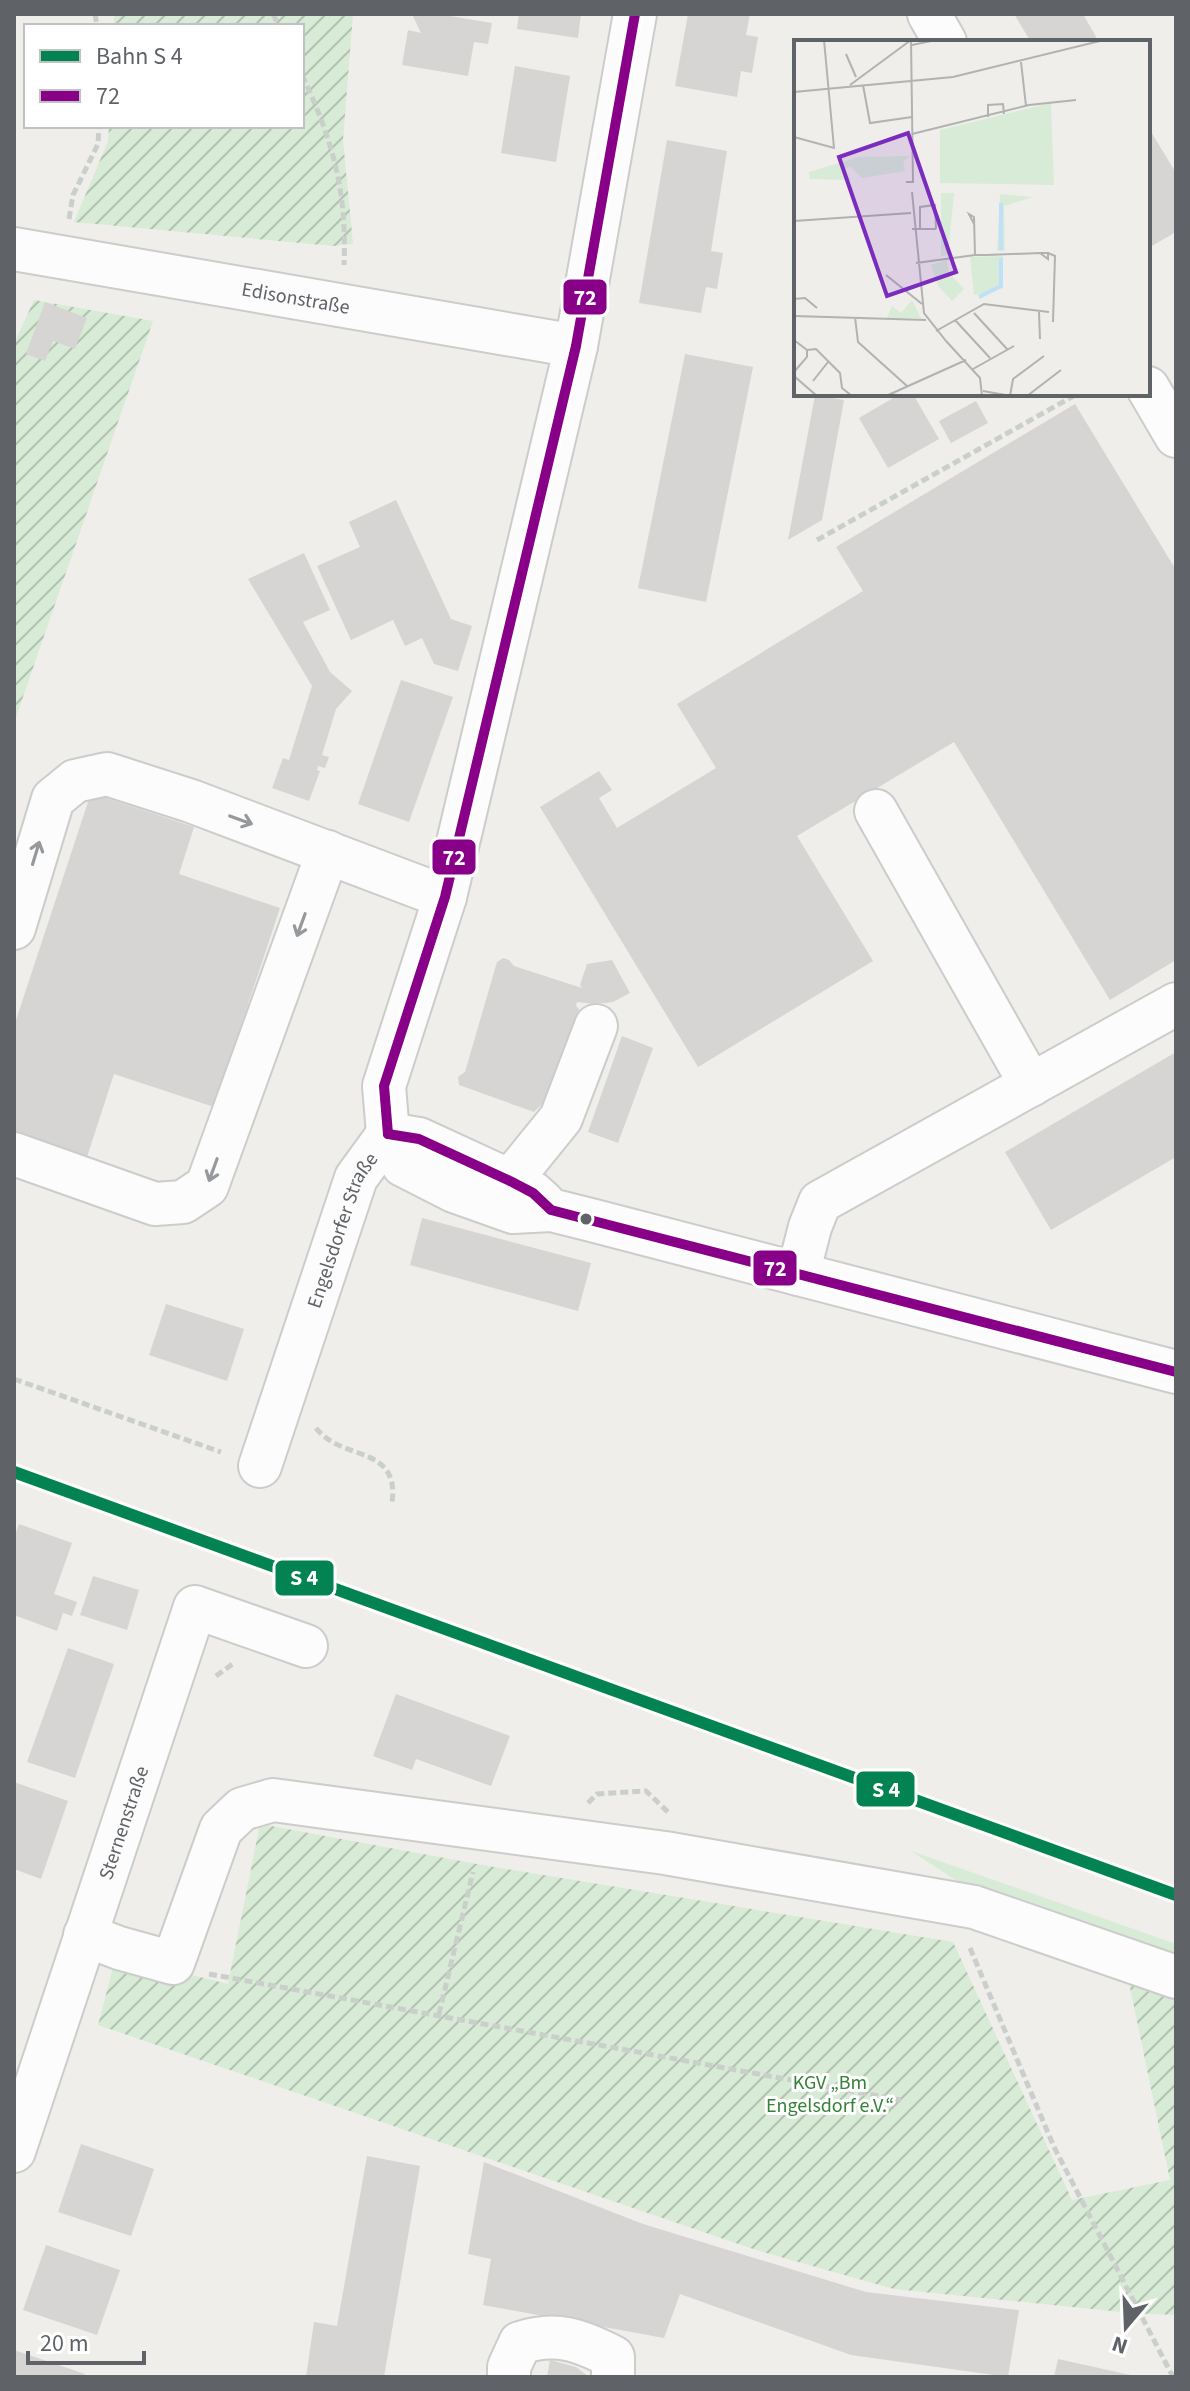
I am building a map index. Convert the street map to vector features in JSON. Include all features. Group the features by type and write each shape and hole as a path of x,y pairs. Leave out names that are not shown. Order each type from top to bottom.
{"street":[{"name":"Engelsdorfer Straße","path":"260,1466 356,1178 388,1134 384,1086 445,897 576,346 635,14"},
{"path":"929,14 944,40"},
{"name":"Edisonstraße","path":"14,249 576,346"},
{"path":"1150,391 1176,436"},
{"path":"14,928 53,799 75,781 107,774 191,801 445,897"},
{"path":"876,811 1031,1085"},
{"path":"14,1154 155,1204 183,1202 207,1186 328,852"},
{"path":"798,1274 820,1202 1176,1004"},
{"path":"510,1181 561,1118 596,1026"},
{"path":"388,1134 419,1139 510,1181 533,1193 551,1210"},
{"path":"388,1134 403,1165 443,1185 513,1212 551,1210 1176,1372"},
{"name":"Sternenstraße","path":"14,2151 195,1607 306,1646"},
{"path":"85,1935 173,1963 221,1829 242,1809 273,1800 665,1853 974,1907 1176,1977"},
{"path":"509,2377 509,2367 520,2343 542,2335 583,2342 613,2357 613,2377"}],"path":[{"path":"304,79 325,123 338,167 346,234 342,306"},
{"path":"61,257 73,195 98,144 99,128"},
{"path":"817,540 1073,396"},
{"path":"14,1379 260,1466"},
{"path":"313,1418 314,1426 324,1438 383,1463 391,1475 394,1488 392,1503"},
{"path":"212,1688 217,1674 236,1661"},
{"path":"439,2014 473,1872"},
{"path":"950,1904 1054,2147 1173,2377"},
{"path":"173,1963 187,1971 439,2014 901,2100"}],"green space":[{"path":"114,14 353,14 343,140 353,244 333,246 74,222 108,141 109,128 304,128 304,24 114,24"},
{"path":"34,300 153,321 14,723 14,344"},
{"name":"KGV „Bm Engelsdorf e.V.“","path":"260,1824 488,1866 953,1942 1072,2200 1170,2180 1127,1973 1176,1990 1176,2315 894,2289 756,2250 98,2025 116,1956 228,1984"},
{"path":"911,1851 1176,1944 1176,1962 974,1892"}],"building":[{"path":"412,14 438,14 492,23 488,44 474,42 468,76 402,65 408,30 421,33"},
{"path":"519,14 581,14 578,38 517,29"},
{"path":"688,14 750,14 746,35 758,37 752,73 741,71 737,97 675,86"},
{"path":"1014,14 1083,14 1098,40 1030,40"},
{"path":"515,66 570,76 556,162 501,153"},
{"path":"1150,130 1176,173 1176,232 1150,247"},
{"path":"667,140 727,151 711,251 723,253 717,289 706,287 701,313 639,303"},
{"path":"45,302 87,318 75,349 53,341 45,361 26,354"},
{"path":"685,354 753,367 706,602 638,588"},
{"path":"815,396 844,400 822,520 788,540"},
{"path":"897,396 914,396 939,439 888,468 859,418"},
{"path":"976,401 988,423 951,443 939,421"},
{"path":"1075,404 1176,570 1176,960 1110,1000 954,742 797,836 873,961 698,1067 540,807 599,771 612,790 599,798 617,828 716,768 677,704 863,591 836,547"},
{"path":"396,500 451,619 472,626 458,671 434,664 422,638 405,646 393,620 351,640 317,566 360,547 349,522"},
{"path":"304,553 330,610 303,622 330,672 352,691 336,709 322,755 329,757 325,768 318,766 317,770 320,771 309,801 272,788 283,758 289,760 312,686 248,579"},
{"path":"401,680 453,697 409,822 358,804"},
{"path":"91,793 194,827 179,874 280,908 214,1107 114,1074 86,1160 14,1136 14,1026"},
{"path":"503,958 514,966 582,988 580,985 587,964 612,960 630,993 613,1002 577,1002 579,1009 547,1104 542,1104 534,1112 459,1085 458,1077 465,1072 497,962"},
{"path":"622,1036 653,1048 618,1143 588,1132"},
{"path":"1176,1052 1176,1157 1051,1230 1005,1152"},
{"path":"422,1218 591,1263 578,1311 410,1265"},
{"path":"166,1304 244,1329 227,1381 149,1355"},
{"path":"19,1524 72,1543 54,1594 77,1602 72,1616 63,1613 57,1631 14,1615 14,1538"},
{"path":"93,1576 139,1590 127,1630 80,1615"},
{"path":"68,1648 114,1664 75,1778 27,1762"},
{"path":"396,1694 510,1736 491,1786 416,1759 412,1770 373,1756"},
{"path":"14,1782 68,1801 41,1879 14,1869"},
{"path":"81,2144 154,2169 131,2236 58,2212"},
{"path":"367,2156 420,2166 384,2377 306,2377 314,2322 337,2326"},
{"path":"484,2162 643,2224 866,2292 1019,2310 1008,2377 851,2355 680,2294 664,2338 483,2305 491,2259 468,2254"},
{"path":"46,2245 120,2270 97,2335 23,2310"},
{"path":"14,2350 85,2374 84,2377 14,2377"},
{"path":"1058,2359 1135,2376 1135,2377 1054,2377"},
{"path":"550,2360 576,2367 589,2377 547,2377"}],"transit line":[{"name":"72","path":"388,1134 384,1086 445,897 576,346 635,14"},
{"name":"72","path":"388,1134 419,1139 510,1181 533,1193 551,1210 1176,1372"},
{"path":"14,1472 1176,1895"}]}
